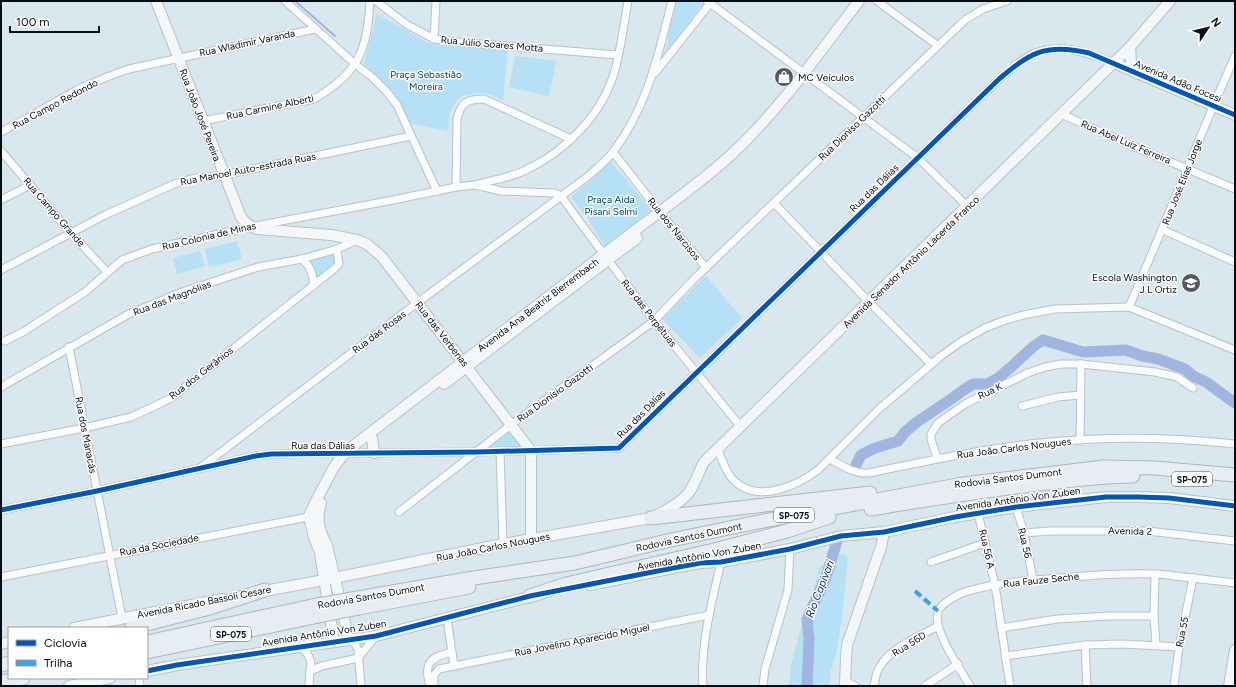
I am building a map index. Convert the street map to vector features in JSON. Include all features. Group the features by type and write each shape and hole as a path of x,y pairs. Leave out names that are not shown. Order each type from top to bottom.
{"highway":[{"name":"Rodovia Santos Dumont","path":"148,642 313,612 459,580 575,563 721,530 924,490 963,484 1104,467 1155,468 1235,475"},
{"name":"Rodovia Santos Dumont","path":"358,603 469,588 580,570 711,540 829,517 997,489 1118,476 1165,477 1235,483"},
{"path":"651,518 864,493 924,490"},
{"path":"530,596 566,584 714,550 787,531 829,517"},
{"path":"135,627 206,609 265,590"},
{"name":"Rodovia Santos Dumont","path":"148,652 313,612"},
{"path":"1,682 18,679"}],"street":[{"name":"Rua João José Pereira","path":"156,1 241,218 250,227"},
{"path":"285,1 355,64 372,77 387,92 397,105 437,190 475,185 524,171 548,158 584,127 606,94 615,72 628,1"},
{"name":"Rua Carmine Alberti","path":"203,121 314,98 339,82 355,64 365,45 370,1"},
{"name":"Rua Júlio Soares Motta","path":"376,1 406,24 434,39 618,55"},
{"path":"434,39 436,1"},
{"path":"475,185 501,191 555,192 561,196 587,177 614,152 630,127 647,93 672,1"},
{"name":"Avenida Ana Beatriz Bierrembach","path":"806,76 859,1"},
{"name":"Avenida Ana Beatriz Bierrembach","path":"314,516 324,484 348,454 661,214 733,153 806,76 866,1"},
{"path":"877,1 937,44"},
{"name":"Rua Dioníso Gazotti","path":"706,268 937,44 970,16 983,9 1007,1"},
{"name":"Avenida Senador Antônio Lacerda Franco","path":"651,518 670,508 681,500 690,490 704,462 968,207 1130,47 1170,1"},
{"path":"652,77 710,2 806,76 864,116 918,158 968,207"},
{"name":"Rua Wladimir Varanda","path":"178,58 315,29"},
{"path":"1130,47 1131,62 1138,74"},
{"name":"Rua das Dálias","path":"1,510 271,454 477,452 619,448 999,79 1017,64 1030,55 1053,49 1073,49 1114,62"},
{"name":"Rua José Elias Jorge","path":"1129,307 1163,230 1213,106 1235,56"},
{"name":"Rua Campo Redondo","path":"1,132 103,78 129,68 178,58"},
{"name":"Avenida Adão Focesi","path":"1114,62 1138,74 1235,115"},
{"path":"456,187 456,119 459,109 466,102 473,99 484,99 571,139"},
{"name":"Rua Abel Luíz Ferreira","path":"1061,114 1235,189"},
{"name":"Rua Manoel Auto-estrada Ruas","path":"1,270 112,212 174,184 191,179 224,174 411,136"},
{"name":"Rua Campo Grande","path":"1,151 71,233 107,272"},
{"name":"Rua dos Narcisos","path":"614,152 661,214 706,268"},
{"path":"1,200 30,185"},
{"name":"Rua Colonia de Minas","path":"5,341 23,332 85,292 122,260 152,249 250,227 388,201 437,190"},
{"name":"Rua das Perpétuas","path":"561,196 654,320 741,427"},
{"name":"Rua das Rosas","path":"198,469 561,196"},
{"path":"774,203 930,364"},
{"name":"Rua das Verbenas","path":"250,227 262,230 331,235 357,240 367,244 382,256 531,450"},
{"path":"1163,230 1235,262"},
{"name":"Rua das Magnólias","path":"1,388 69,347 127,315 182,292 258,267 302,259 337,249 357,240"},
{"name":"Rua dos Gerânios","path":"1,444 84,428 131,417 171,398 334,269 338,264 337,249"},
{"path":"302,259 306,262 314,278 313,286"},
{"name":"Rua Dionísio Gazotti","path":"399,512 512,424 654,320 706,268"},
{"path":"718,450 729,474 737,484 748,490 757,492 770,491 793,486 808,478 830,459 880,409 930,364 962,341 985,328 1003,321 1023,315 1054,309 1129,307 1235,350"},
{"name":"Rua dos Manacás","path":"69,347 122,618"},
{"name":"Avenida Ana Beatriz Bierrembach","path":"348,454 372,438 465,364"},
{"name":"Rua K","path":"937,458 931,439 931,434 938,423 965,404 1028,373 1045,367 1061,364 1081,364 1167,374 1177,377 1193,388"},
{"path":"1080,440 1081,364"},
{"path":"1022,406 1058,397 1081,395"},
{"path":"372,438 374,453"},
{"name":"Rua João Carlos Nougues","path":"937,458 1039,443 1080,440 1141,438 1235,444"},
{"path":"531,450 531,540"},
{"path":"500,451 503,544"},
{"path":"830,459 852,472 860,474 937,458"},
{"name":"Avenida Antônio Von Zuben","path":"148,671 177,665 376,636 530,596 700,563 721,562 790,549 841,536 884,532 1016,507 1106,497 1169,498 1235,506"},
{"name":"Rua 56","path":"1016,507 1024,533 1033,580"},
{"name":"Rua 56 A","path":"978,513 995,585 1010,686"},
{"path":"314,516 326,545 349,640 357,647 361,686"},
{"path":"314,516 313,534 320,553 334,642"},
{"name":"Rua da Sociedade","path":"1,577 314,516"},
{"name":"Rua João Carlos Nougues","path":"334,578 503,544 651,518"},
{"name":"Avenida 2","path":"1024,533 1050,531 1148,531 1235,541"},
{"path":"855,686 845,684 848,645 881,547 884,532"},
{"path":"930,562 985,542"},
{"path":"763,686 765,668 788,590 790,549"},
{"path":"703,686 702,665 709,615 721,562"},
{"path":"1155,574 1154,616 1156,645"},
{"name":"Rua Fauze Seche","path":"938,626 938,611 949,600 971,590 995,585 1082,576 1155,574 1235,583"},
{"name":"Avenida Ricado Bassoli Cesare","path":"79,627 265,590 334,578"},
{"name":"Rua 55","path":"1174,686 1179,646 1193,578"},
{"name":"Rua Jovelino Aparecido Miguel","path":"434,686 434,675 439,669 709,615"},
{"path":"1001,628 1057,619 1109,616 1154,616"},
{"path":"447,618 454,666"},
{"path":"938,626 943,639 970,686"},
{"name":"Rua 56D","path":"874,686 879,668 886,659 898,648 938,626"},
{"path":"310,671 322,666 358,658 376,636"},
{"path":"1005,656 1085,645 1122,644 1179,646"},
{"path":"1085,645 1087,686"},
{"path":"300,647 307,653 312,664 308,686"},
{"path":"1229,686 1235,650"},
{"path":"430,686 427,676 427,667 430,661 452,652"},
{"path":"925,686 958,664"},
{"path":"69,686 105,679"}],"green space":[{"path":"677,1 699,1 703,4 675,41 664,52 668,44 668,32"},
{"name":"Praça Sebastião Moreira","path":"377,14 428,43 457,47 508,50 503,100 489,94 477,93 461,96 449,115 448,131 408,123 382,82 364,63"},
{"path":"515,56 556,61 549,96 509,87"},
{"name":"Praça Aida Pisani Selmi","path":"611,162 651,209 605,247 588,219 571,197"},
{"path":"237,241 242,259 209,267 205,249"},
{"path":"200,251 205,266 177,274 173,258"},
{"path":"334,252 335,264 316,278 313,268 307,260"},
{"path":"706,276 742,318 700,358 662,319"},
{"path":"511,430 523,447 487,448"},
{"path":"844,554 848,557 843,609 837,650 831,669 829,686 789,686 791,665 807,605 812,597 819,568 827,560"}],"waterway":[{"path":"295,1 335,36"},
{"path":"856,465 861,455 875,448 898,441 905,432 917,422 973,384 987,384 998,378 1034,346 1043,340 1083,352 1126,350 1142,356 1158,359 1185,369 1193,376 1206,382 1235,403"},
{"name":"Rio Capivari","path":"807,686 809,640 807,619 826,577 837,541"}],"marked path":[{"path":"915,591 938,611"}],"cycle path":[{"path":"1,510 271,454 477,452 619,448 999,79 1030,56 1040,52 1062,49 1089,53 1235,115"},
{"path":"148,671 177,665 376,636 530,596 700,563 721,562 790,549 841,536 884,532 955,517 1016,507 1106,497 1169,498 1235,506"}],"place":[{"name":"MC Veículos","path":"784,77"},
{"name":"Escola Washington J L Ortiz","path":"1191,283"}]}
